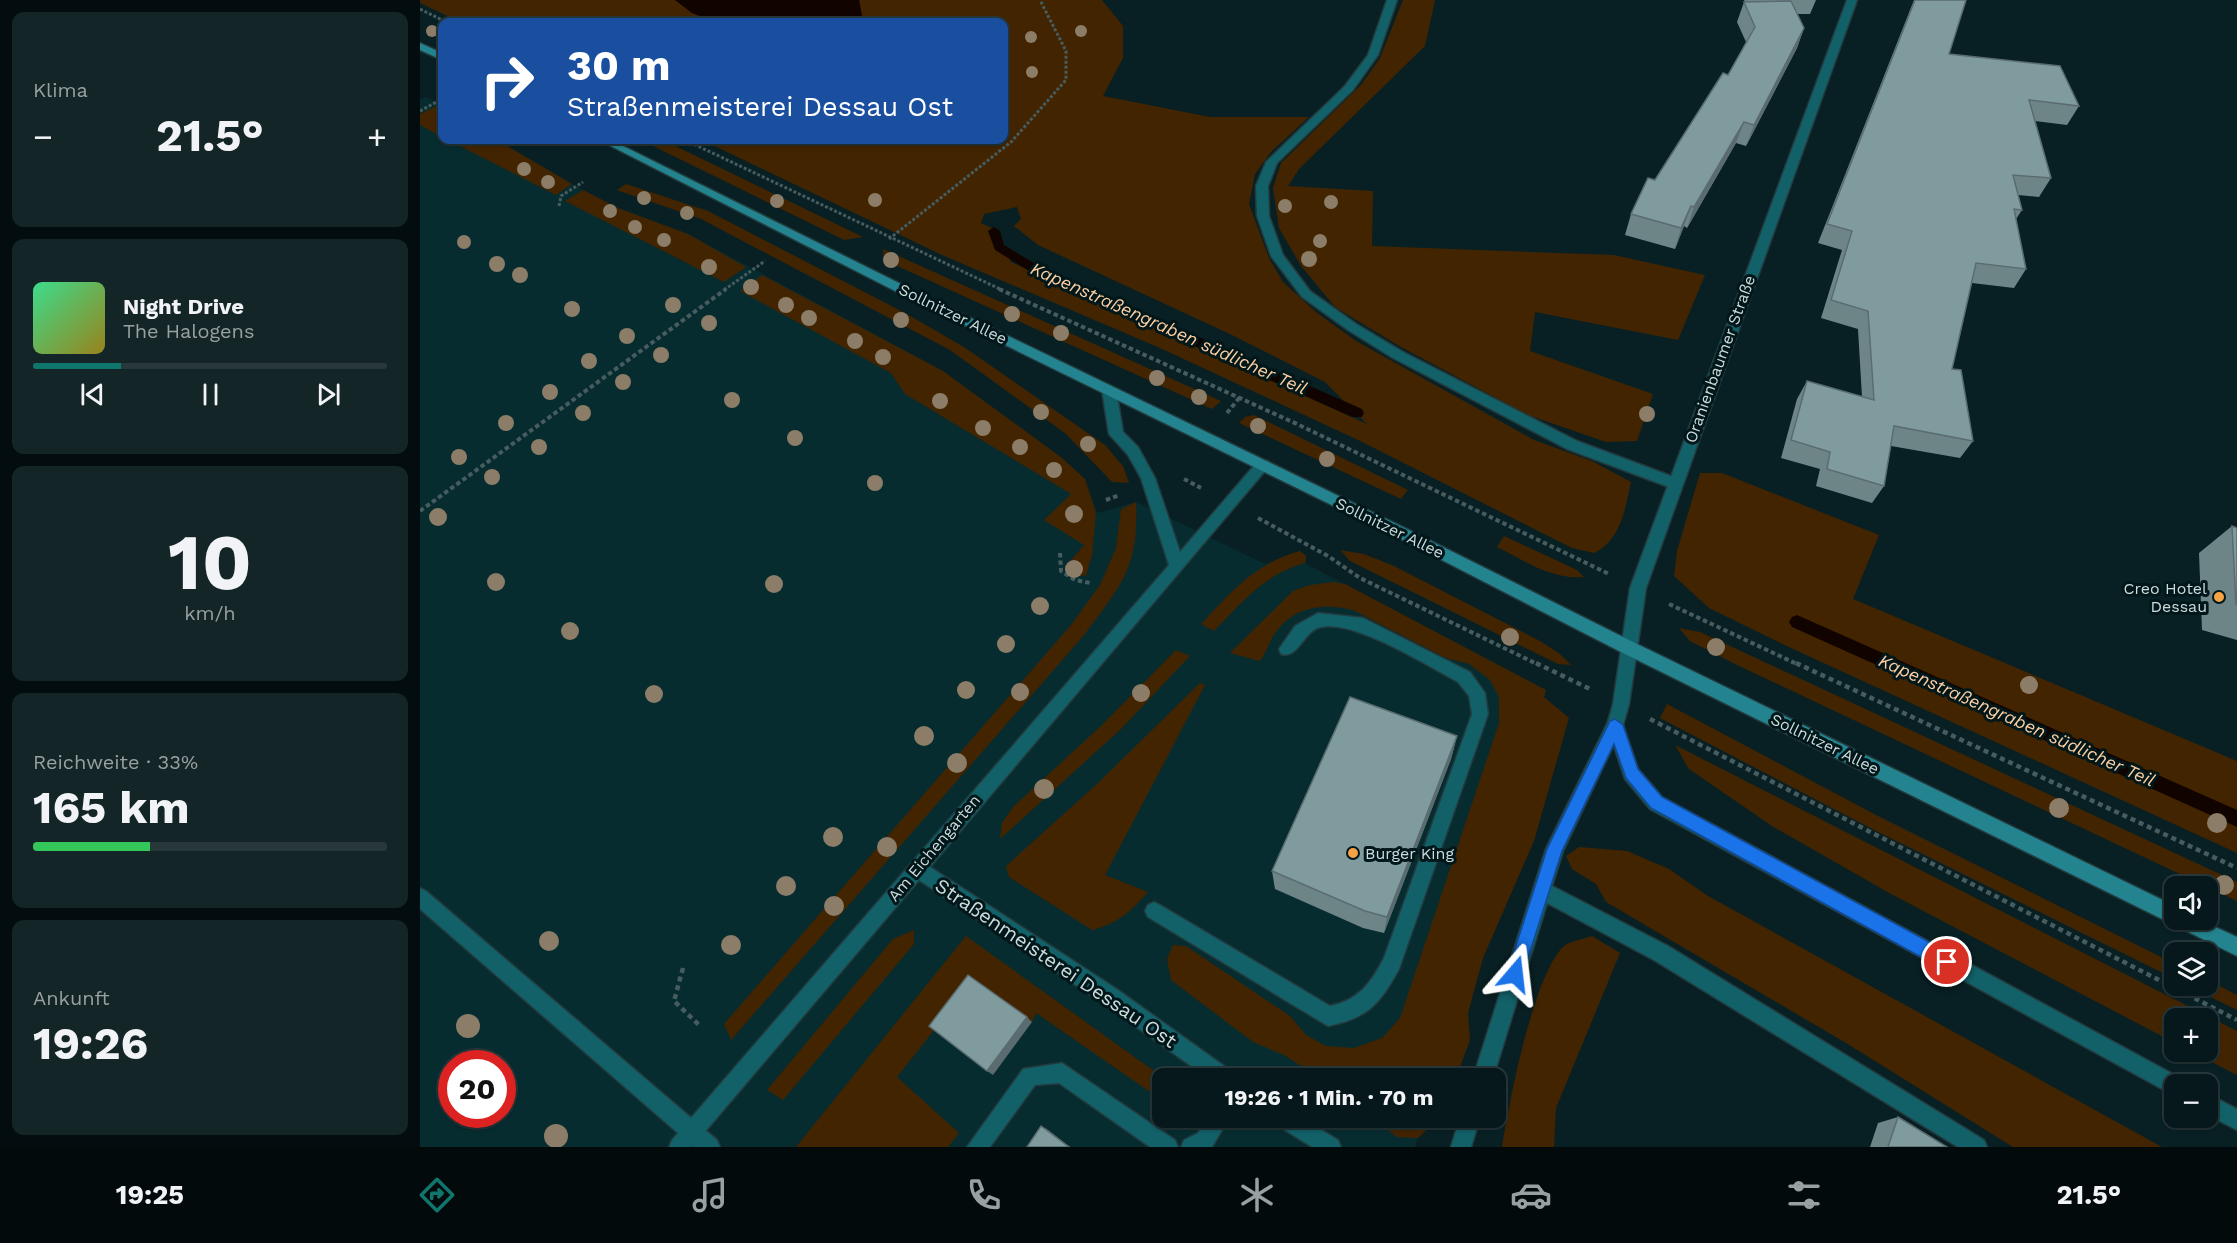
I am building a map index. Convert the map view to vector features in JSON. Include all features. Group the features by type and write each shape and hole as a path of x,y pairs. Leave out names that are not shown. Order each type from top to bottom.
{"main road":[{"path":"420,46 438,55"},
{"name":"Sollnitzer Allee","path":"612,144 909,293 1263,465 2164,911"},
{"path":"2203,930 2237,946"}],"street":[{"path":"1392,0 1384,31 1373,55 1350,88 1272,162 1262,186 1263,216 1277,256 1306,294 1352,327 1398,355 1572,445 1674,483"},
{"name":"Oranienbaumer Straße","path":"1615,725 1621,704 1627,647 1638,588 1674,483 1852,0"},
{"path":"1109,390 1116,434 1133,451 1148,478 1176,564"},
{"name":"Am Eichengarten","path":"685,1139 1263,465"},
{"path":"1154,911 1328,1016 1349,1012 1376,994 1392,962 1480,714 1477,693 1464,677 1358,623 1318,620 1300,631 1287,649"},
{"path":"1486,1068 1555,849 1615,725"},
{"path":"1615,725 1631,773 1656,803 2164,1080"},
{"name":"Straßenmeisterei Dessau Ost","path":"917,869 1111,997 1210,1068"},
{"path":"1541,891 1661,953 1977,1147"},
{"path":"420,897 685,1139 710,1147"},
{"path":"978,1147 1030,1076 1062,1073 1168,1147"},
{"path":"2218,1110 2237,1120"},
{"path":"1191,1147 1205,1140 1213,1128"},
{"path":"1300,1128 1331,1147"},
{"path":"1461,1147 1467,1128"}],"path":[{"path":"889,239 1011,142 1066,80 1066,51 1040,0"},
{"path":"420,9 438,18"},
{"path":"420,111 438,101"},
{"path":"693,144 889,239 1297,424 1638,588 2237,868"},
{"path":"559,206 561,196 584,183"},
{"path":"420,511 765,261"},
{"path":"1312,547 1360,578 1621,704 2237,1020"},
{"path":"1060,553 1061,571 1075,580 1090,583"},
{"path":"683,968 674,1001 701,1028"}],"shaded area":[{"path":"420,0 675,0 692,13 705,18 452,18 420,3"},
{"path":"675,0 859,0 862,18 705,18 692,13"},
{"path":"859,0 1102,0 1123,26 1123,58 1103,96 1210,117 1309,117 1271,152 1255,174 1249,204 1269,258 1283,282 1316,312 1356,341 1534,440 1592,461 1631,482 1620,523 1610,540 1594,553 1572,548 1358,440 1160,348 942,255 710,144 1008,144 1008,18 862,18","holes":["1017,207 1021,219 1014,226 1038,245 1234,336 1325,382 1367,424 1011,262 996,230 981,223 984,214"]},
{"path":"1403,0 1435,0 1425,46 1299,169 1288,186 1373,191 1372,246 1614,255 1705,275 1678,340 1535,312 1530,351 1653,394 1637,441 1606,442 1528,415 1401,347 1335,307 1301,266 1279,228 1273,188 1281,163 1361,85 1380,58"},
{"path":"426,97 438,103 438,144 504,144 618,208 688,234 943,371 1062,458 1085,479 1097,513 1136,502 1265,564 1300,551 1306,556 1306,564 1546,690 1438,1068 1152,1068 1152,1128 1420,1128 1415,1147 420,1147 420,100"},
{"path":"438,105 438,135 420,125 420,114"},
{"path":"456,144 504,144 572,184 556,195"},
{"path":"649,144 671,144 863,237 844,240"},
{"path":"626,184 708,211 905,313 964,347 1105,445 1123,466 1129,483 1112,482 1066,434 950,350 701,219 617,190"},
{"path":"583,190 618,208 688,234 746,267 724,282 565,201"},
{"path":"883,249 1221,401 1212,409 884,260"},
{"path":"762,275 943,371 1062,458 1085,479 1096,513 1092,555 1086,576 1077,575 1065,567 1084,545 1044,520 1071,494 905,394 891,373 740,291"},
{"path":"1254,415 1408,490 1401,499 1239,423 1245,417"},
{"path":"1700,473 1722,473 1879,535 1853,599 2237,761 2237,853 1709,608 1674,576 1677,551"},
{"path":"1136,502 1134,543 1126,574 1085,634 731,1040 724,1024 1071,625 1100,585 1116,548 1121,509"},
{"path":"1504,536 1577,570 1584,577 1561,576 1528,563 1497,547"},
{"path":"1340,550 1364,554 1394,566 1540,641 1560,654 1571,665 1558,664 1350,561"},
{"path":"1300,551 1306,556 1305,563 1278,574 1255,590 1214,631 1201,624 1234,590 1257,571 1269,563"},
{"path":"1333,582 1345,584 1546,690 1544,697 1569,718 1534,841 1483,958 1468,1013 1470,1040 1460,1068 1304,1068 1284,1055 1253,1042 1171,980 1167,959 1173,945 1186,946 1290,1016 1306,1035 1326,1046 1354,1048 1382,1038 1400,1018 1499,723 1499,697 1490,680 1469,664 1446,658 1353,610 1342,608 1321,607 1292,617 1276,632 1260,661 1230,653 1293,591 1310,585"},
{"path":"1679,628 1700,632 2237,882 2237,901 2218,892 2218,876 2184,876 1690,641"},
{"path":"1176,650 1190,656 1120,730 1000,839 1002,823 1013,807 1102,725"},
{"path":"1200,683 1205,685 1105,875 1148,892 1123,916 1092,930 1009,877 1006,866 1098,783"},
{"path":"1667,704 1878,816 2164,959 2164,974 1874,830 1660,718"},
{"path":"1675,745 2164,994 2164,996 2192,1008 2164,1008 2164,1037 1891,894 1772,826 1689,769"},
{"path":"1579,847 1627,851 1669,869 1708,896 2162,1147 2013,1147 1846,1043 1606,902 1596,884 1572,869 1566,856"},
{"path":"914,930 914,944 783,1100 767,1090 893,939"},
{"path":"966,936 1152,1070 1150,1092 1036,1013 1032,1022 974,980 897,1077 959,1133 948,1147 796,1147"},
{"path":"1592,936 1620,953 1556,1108 1554,1147 1502,1147 1524,1042 1541,986 1551,964 1562,948 1572,942"},
{"path":"2218,985 2237,995 2237,1010 2208,996 2218,996"},
{"path":"2218,1021 2237,1031 2237,1075 2212,1062 2218,1062"},
{"path":"1385,1128 1428,1128 1418,1138 1397,1137"}],"building":[{"path":"1915,0 1966,0 1949,54 2060,66 2079,106 2029,100 2051,178 2013,175 2022,210 2014,209 2026,269 1976,263 1952,369 1961,370 1973,441 1894,426 1884,486 1827,469 1830,452 1791,440 1807,381 1874,400 1868,311 1831,300 1852,231 1827,224"},
{"path":"1791,1 1804,28 1754,125 1744,122 1694,207 1691,206 1681,228 1631,214 1648,178 1655,180 1723,73 1728,75 1755,27 1744,2"},
{"path":"2232,526 2237,528 2237,604 2236,604"},
{"name":"Burger King","path":"1350,697 1457,736 1387,917 1365,911 1272,871"},
{"path":"968,975 1027,1017 987,1071 929,1026"},
{"path":"1898,1117 1947,1147 1888,1147"},
{"path":"1041,1126 1069,1147 1027,1147"}],"waterway":[{"name":"Kapenstraßengraben südlicher Teil","path":"994,231 999,247 1038,271 1357,413"},
{"name":"Kapenstraßengraben südlicher Teil","path":"1797,622 2237,819"}],"place":[{"name":"Creo Hotel Dessau","path":"2219,597"},
{"name":"Burger King","path":"1353,853"}],"route":[{"path":"1515,974 1555,849 1615,725 1631,773 1656,803 1947,962"}]}
